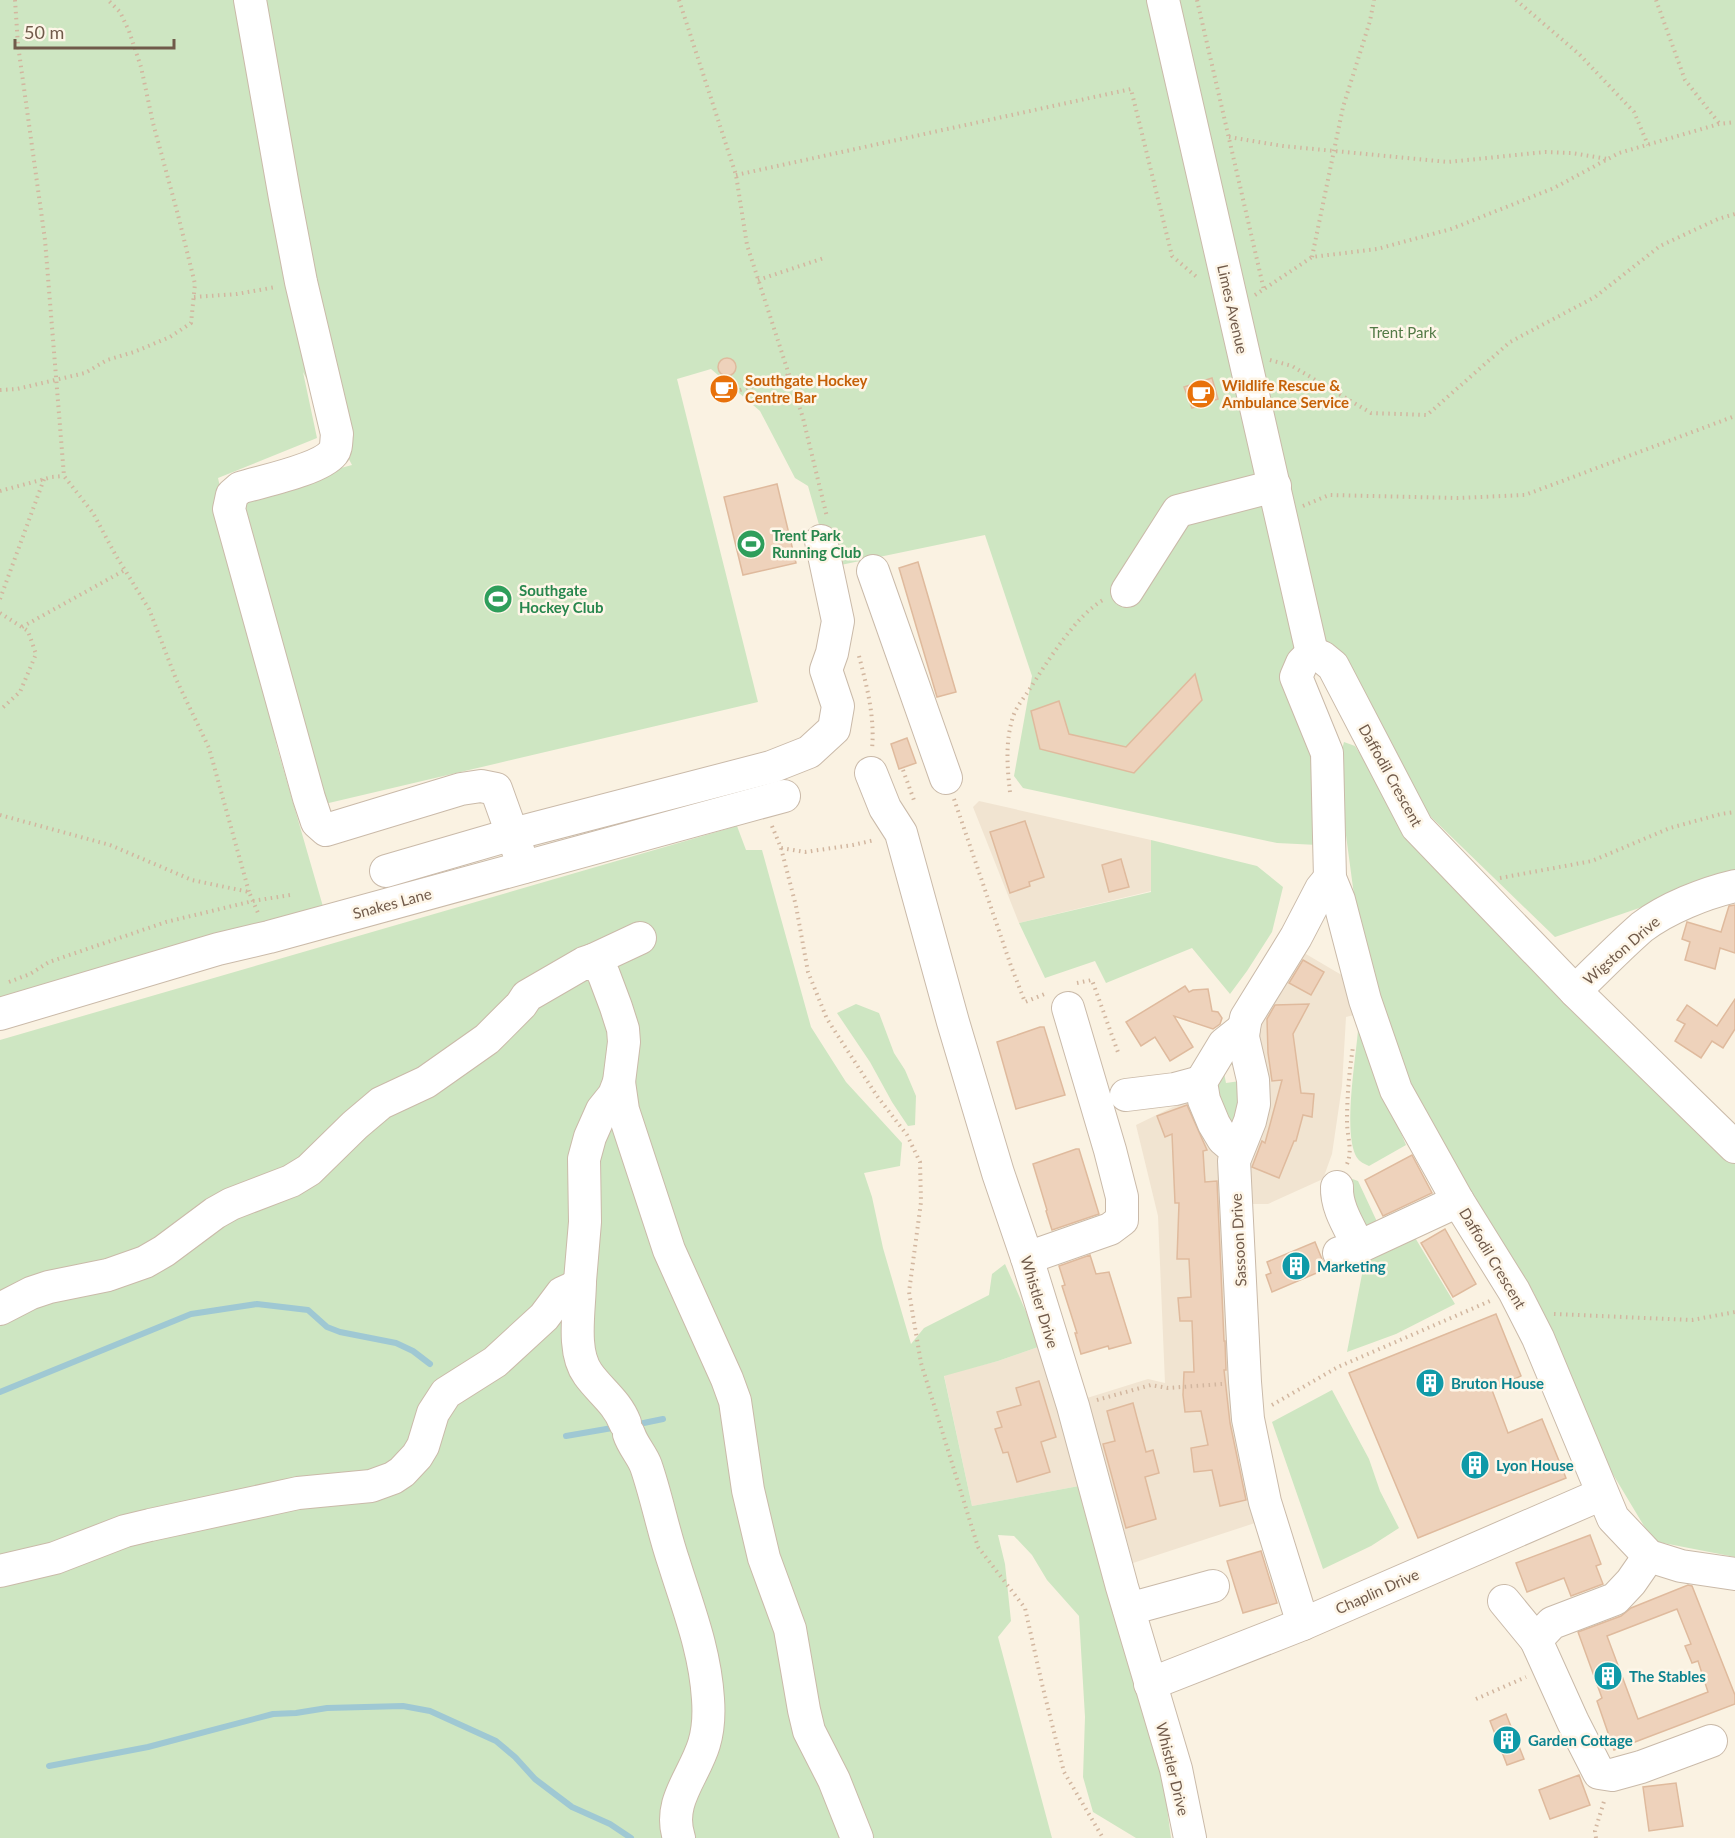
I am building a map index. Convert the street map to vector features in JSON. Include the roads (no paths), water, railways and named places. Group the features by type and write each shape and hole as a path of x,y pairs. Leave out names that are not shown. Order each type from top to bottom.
{"street":[{"path":"250,0 285,198 337,434 335,450 326,459 313,466 240,488 232,495 229,509 309,798 317,822 326,830 461,789 481,786 496,789 525,867"},
{"name":"Limes Avenue","path":"1163,0 1312,653"},
{"path":"1127,591 1178,511 1278,501"},
{"path":"386,871 513,834 771,767 809,752 834,729 838,706 826,670 838,621 824,530"},
{"path":"873,571 946,778"},
{"path":"1237,1151 1223,1139 1204,1100 1202,1082 1224,1044 1244,1028 1246,1018 1296,937 1330,872 1327,753 1296,677 1302,663 1312,653"},
{"name":"Daffodil Crescent","path":"1312,653 1322,657 1333,666 1417,827 1575,991 1735,1147"},
{"name":"Whistler Drive","path":"871,773 885,808 901,833 998,1173 1073,1406 1150,1684 1176,1769 1190,1838"},
{"name":"Snakes Lane","path":"0,1014 218,949 775,799"},
{"name":"Daffodil Crescent","path":"1330,872 1365,1000 1396,1090 1458,1201 1519,1300 1538,1338 1613,1518 1649,1556 1681,1566 1735,1574"},
{"name":"Wigston Drive","path":"1575,991 1643,927 1671,909 1735,886"},
{"path":"0,1309 40,1290 108,1275 145,1263 231,1204 291,1181 309,1170 355,1125 381,1104 426,1082 487,1039 527,996 593,960 640,938"},
{"path":"593,960 599,965 604,975 623,1029 624,1042 619,1082 614,1095 602,1110 590,1137 584,1159 585,1222 578,1346 587,1373 616,1406 645,1464 674,1563 696,1626 708,1701 706,1731 704,1745 677,1802 675,1822 679,1838"},
{"path":"1027,1258 1110,1229 1122,1220 1122,1197 1066,994"},
{"name":"Sassoon Drive","path":"1244,1028 1243,1037 1253,1080 1254,1104 1250,1121 1234,1161 1248,1419 1265,1503 1303,1624"},
{"path":"619,1082 623,1110 669,1250 728,1379 735,1401 748,1490 764,1558 790,1629 809,1731 834,1780 858,1838"},
{"path":"1126,1095 1175,1089 1202,1082"},
{"path":"1337,1187 1349,1250 1458,1201"},
{"path":"0,1571 55,1558 125,1531 150,1525 298,1493 371,1486 393,1478 417,1456 423,1446 433,1413 446,1394 495,1362 518,1343 544,1317 562,1293 573,1288 580,1281"},
{"name":"Chaplin Drive","path":"1150,1684 1303,1624 1602,1494"},
{"path":"1542,1653 1552,1623 1615,1599 1631,1582 1649,1556"},
{"path":"1129,1609 1213,1586"},
{"path":"1504,1601 1542,1653 1599,1773 1612,1775 1641,1767 1711,1741"}],"waterway":[{"path":"0,1392 191,1314 257,1304 308,1310 327,1327 340,1332 396,1343 413,1351 430,1364"},
{"path":"634,1425 663,1419"},
{"path":"566,1436 618,1427"},
{"path":"49,1766 148,1747 273,1714 327,1708 403,1706 430,1711 496,1741 535,1779 572,1807 610,1824 631,1838"}],"place":[{"name":"Southgate Hockey Centre Bar","path":"724,389"},
{"name":"Wildlife Rescue & Ambulance Service","path":"1201,394"},
{"name":"Trent Park Running Club","path":"751,544"},
{"name":"Southgate Hockey Club","path":"498,599"},
{"name":"Marketing","path":"1296,1266"},
{"name":"Bruton House","path":"1430,1383"},
{"name":"Lyon House","path":"1475,1465"},
{"name":"The Stables","path":"1608,1676"},
{"name":"Garden Cottage","path":"1507,1740"}],"park label":[{"name":"Trent Park","path":"1403,332"}]}
